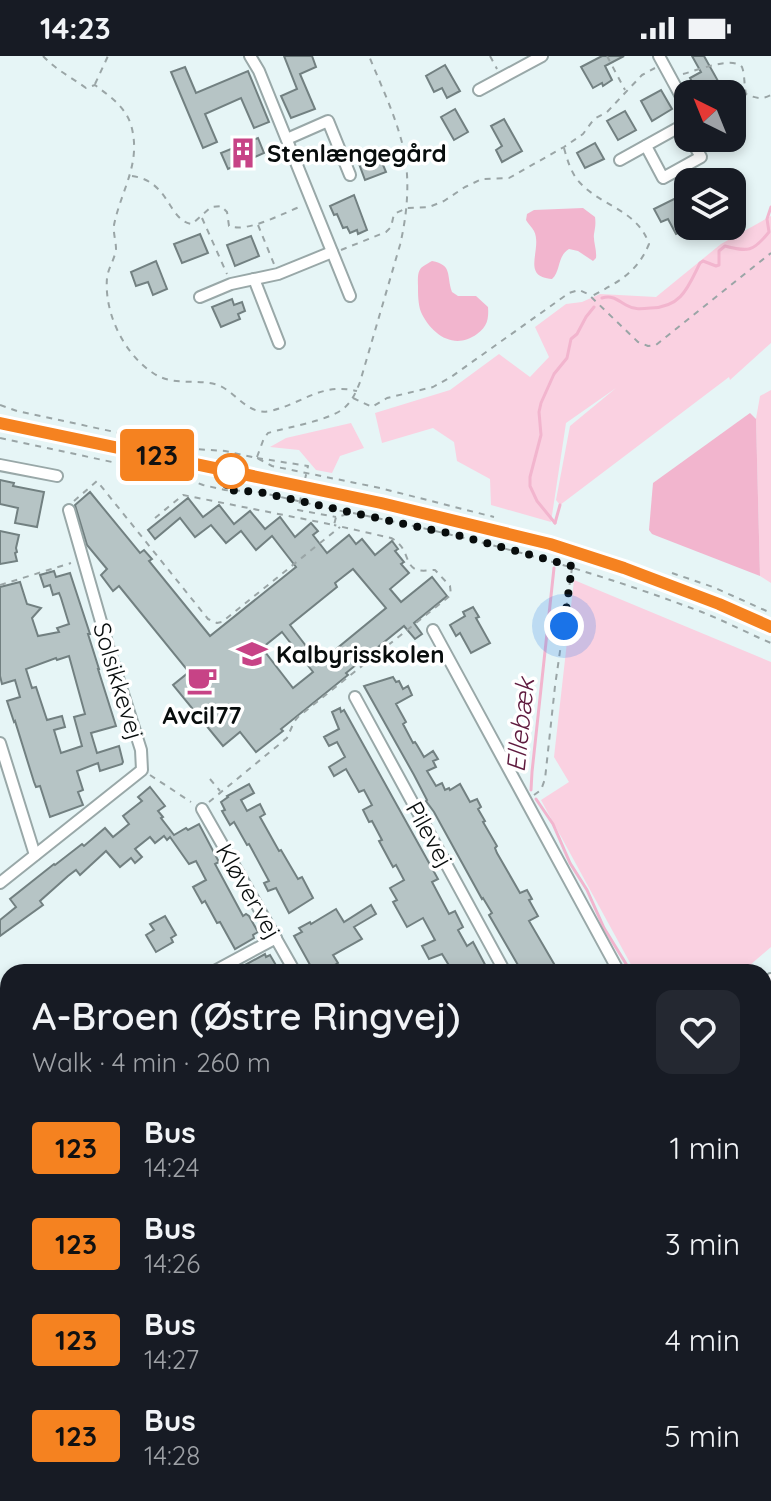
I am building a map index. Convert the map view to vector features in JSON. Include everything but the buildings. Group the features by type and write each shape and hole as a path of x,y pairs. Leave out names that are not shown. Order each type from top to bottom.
{"street":[{"path":"250,56 259,71 350,296"},
{"path":"479,90 542,56"},
{"path":"661,60 674,84"},
{"path":"287,139 328,121 350,175"},
{"path":"620,160 646,146 674,136"},
{"path":"646,146 663,178 701,157 698,152"},
{"path":"200,297 231,284 278,274 332,252"},
{"path":"254,279 279,343"},
{"path":"0,423 381,503 550,544 624,568 771,627"},
{"path":"0,465 57,476"},
{"name":"Solsikkevej","path":"0,883 142,770 141,750 69,510"},
{"path":"433,630 615,964"},
{"name":"Pilevej","path":"355,697 501,964"},
{"path":"0,743 35,855"},
{"name":"Kløvervej","path":"202,809 291,964"},
{"path":"228,964 276,938"}],"path":[{"path":"43,56 56,70 86,88 95,85 108,56"},
{"path":"353,513 336,517 298,510 308,466 257,458 268,433 328,417 343,409 353,398 400,245 408,189 402,142 369,56"},
{"path":"490,56 502,78"},
{"path":"607,56 626,91"},
{"path":"728,57 739,62 744,70 746,94 755,98 771,95"},
{"path":"332,252 386,232 391,227 394,214 407,208 429,207 482,179 509,178 564,147 583,134 594,119 613,107 642,75 661,60"},
{"path":"670,77 692,72 714,60"},
{"path":"95,85 121,106 131,124 134,151 131,176 114,227 116,252 107,272 106,283 120,338 136,357 153,373 172,381 215,384 231,391 245,406 257,411 268,412 331,388 357,391"},
{"path":"564,147 577,179 637,222 649,244 643,259 632,272 591,297"},
{"path":"131,176 150,182 162,191 178,217 192,224 211,207 221,206 227,212 229,226 235,229 258,224 312,201"},
{"path":"201,217 231,284"},
{"path":"258,224 278,274"},
{"path":"353,398 372,407 387,398 433,387 485,354 569,293 579,290 591,297 638,342 656,345 771,253"},
{"path":"0,438 182,477 225,490 259,492 457,535 572,566 700,612 771,643"},
{"path":"69,510 97,481 208,619 217,623 341,526"},
{"path":"142,770 202,809 287,738 298,717 451,595 450,586 435,570 414,569 402,544 391,538 183,495 155,518"},
{"path":"334,525 336,517"},
{"path":"0,585 84,559"},
{"path":"525,800 541,790 545,779 572,566"},
{"path":"210,779 221,792"}],"shaded area":[{"path":"583,208 595,217 596,258 593,261 569,249 552,279 542,277 535,268 536,238 526,220 527,214 534,210"},
{"path":"771,216 771,343 730,380 729,377 560,505 556,500 570,426 616,388 566,423 551,522 491,505 490,479 457,461 454,442 433,428 382,443 375,413 450,390 499,354 530,377 549,357 535,327 566,304 582,302 600,294 656,297 721,244 728,240 746,240 746,230"},
{"path":"432,261 446,268 452,292 458,296 476,296 488,307 485,326 468,339 444,338 431,327 421,312 418,274"},
{"path":"771,390 771,583 760,576 756,419 760,396"},
{"path":"750,413 756,419 760,576 652,534 649,530 653,483"},
{"path":"351,423 364,448 340,456 332,473 316,470 299,450 270,447 286,438"},
{"path":"574,580 771,662 771,947 751,964 631,964 541,800 569,782 554,757"}],"waterway":[{"name":"Ellebæk","path":"602,298 612,298 638,309 670,304 683,294 700,263 719,265 719,251 725,246 750,249 759,243 769,232 767,219 771,207"},
{"name":"Ellebæk","path":"555,523 537,501 530,486 541,435 539,412 554,374 567,358 571,339 594,307"},
{"path":"555,523 560,505"},
{"name":"Ellebæk","path":"531,790 554,568"},
{"name":"Ellebæk","path":"536,799 553,824 570,863 626,964"}],"bus line":[{"name":"123","path":"0,423 381,503 550,544 624,568 771,627"}],"place":[{"name":"Stenlængegård","path":"243,153"},
{"name":"Kalbyrisskolen","path":"252,654"},
{"name":"Avcil77","path":"202,680"}],"route":[{"path":"231,471 225,490 259,492 457,535 572,566 564,626"}]}
